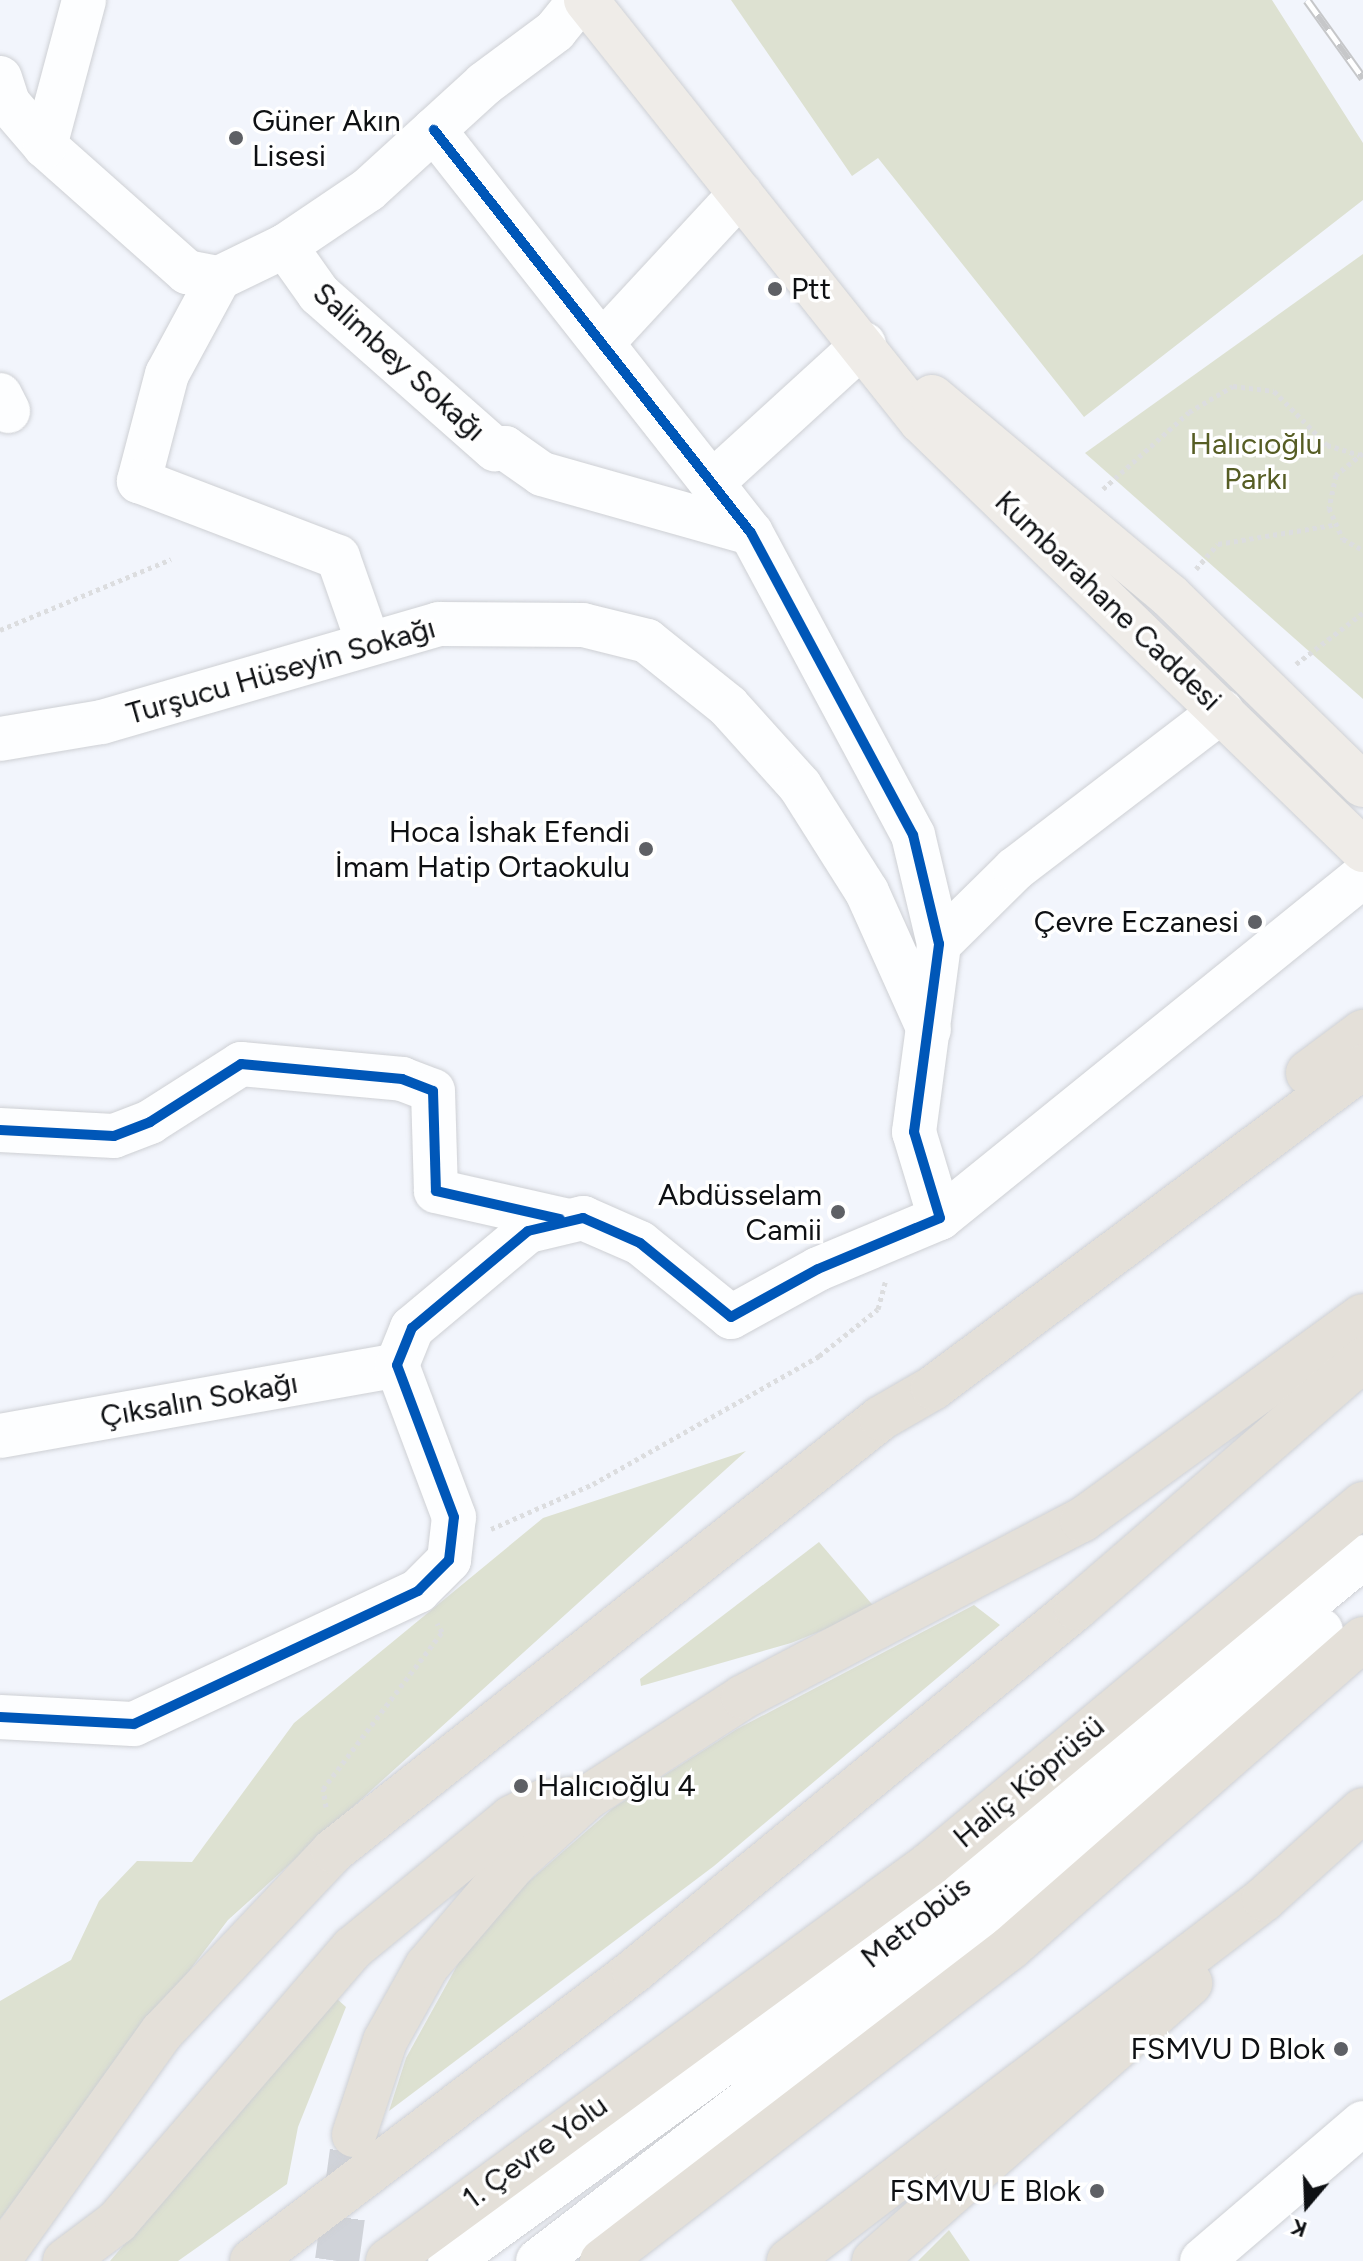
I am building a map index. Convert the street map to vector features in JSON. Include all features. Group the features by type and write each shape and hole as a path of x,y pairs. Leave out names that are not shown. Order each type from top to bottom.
{"highway":[{"path":"0,2258 162,2032 333,1851 881,1418 916,1374 1357,1040"},
{"path":"354,2135 385,2041 427,1966 514,1864 588,1797 743,1697 1082,1520 1363,1316"},
{"path":"252,2261 634,1971 1076,1608 1363,1359"},
{"name":"Haliç Köprüsü","path":"682,2043 930,1864 1363,1504"},
{"path":"602,2261 746,2124 1010,1948 1363,1639"},
{"path":"65,2261 117,2222 353,1948 511,1818 543,1802 588,1797"},
{"path":"803,2251 1264,1899 1363,1810"},
{"path":"874,2261 1021,2125 1170,2003 1264,1899"},
{"name":"1. Çevre Yolu","path":"388,2261 682,2043"}],"main road":[{"name":"Kumbarahane Caddesi","path":"583,0 864,344 921,421 1363,850"},
{"name":"Kumbarahane Caddesi","path":"864,344 1076,515 1170,596 1273,693 1363,785"}],"street":[{"path":"45,146 84,0"},
{"path":"368,642 338,557 139,481 167,374 219,278 285,246 368,190 434,130 555,31 583,0"},
{"path":"0,44 0,61"},
{"path":"0,78 8,103 45,146 187,272 219,278"},
{"path":"434,130 714,481 751,533 913,835 939,944 930,1032 914,1132 940,1218"},
{"path":"603,342 740,194"},
{"name":"Salimbey Sokağı","path":"285,246 319,294 495,449 505,448 542,474 751,533"},
{"path":"714,481 864,344"},
{"name":"Turşucu Hüseyin Sokağı","path":"0,739 102,722 368,642 439,624 514,621 583,625 647,641 728,706 800,786 867,892 930,1032"},
{"path":"939,944 1015,869 1222,711"},
{"path":"0,1717 134,1724 418,1591 449,1560 454,1517 397,1365 412,1328 528,1231 583,1218 640,1243 731,1317 857,1253 940,1218 1363,876"},
{"path":"0,1130 114,1136 150,1122 241,1064 402,1079 433,1091 436,1191 570,1221"},
{"name":"Çıksalın Sokağı","path":"0,1436 397,1365"},
{"name":"Metrobüs","path":"450,2261 922,1920 1363,1557"},
{"name":"Metrobüs","path":"538,2261 746,2124 1363,1594"},
{"path":"1202,2261 1363,2123"}],"path":[{"path":"1076,515 1189,412 1233,386 1274,391 1327,445 1361,454 1329,491 1333,525 1363,550"},
{"path":"1170,596 1218,544 1333,525"},
{"path":"0,630 171,559"},
{"path":"1273,693 1307,650 1358,623 1363,613"},
{"path":"449,1560 479,1534 593,1484 819,1356 878,1309 889,1287 857,1253"},
{"path":"333,1851 323,1789 442,1632 418,1591"}],"green space":[{"path":"731,0 1272,0 1363,143 1363,200 1084,417 878,158 852,176"},
{"name":"Halıcıoğlu Parkı","path":"1363,254 1363,699 1085,453"},
{"path":"746,1451 228,1920 0,2219 0,2001 71,1960 99,1901 137,1861 192,1862 294,1723 543,1518"},
{"path":"819,1542 876,1609 791,1643 641,1686 640,1679"},
{"path":"974,1605 1000,1625 714,1866 389,2111 406,2058 459,1962 505,1902 613,1808 737,1729"},
{"path":"336,1998 346,2007 298,2127 287,2184 178,2261 110,2261"},
{"path":"949,2230 970,2261 918,2261"}],"tunnel":[{"path":"337,2261 354,2135"}],"railway":[{"path":"1307,0 1363,78"}],"cycle path":[{"path":"0,1717 134,1724 418,1591 449,1560 454,1517 397,1365 412,1328 528,1231 583,1218 640,1243 731,1317 818,1269 940,1218 914,1132 939,944 913,835 751,533 434,130"},
{"path":"0,1130 114,1136 150,1122 241,1064 402,1079 433,1091 436,1191 560,1219"}],"place":[{"name":"Güner Akın Lisesi","path":"236,138"},
{"name":"Ptt","path":"775,289"},
{"name":"Hoca İshak Efendi İmam Hatip Ortaokulu","path":"646,849"},
{"name":"Çevre Eczanesi","path":"1255,922"},
{"name":"Abdüsselam Camii","path":"838,1212"},
{"name":"Halıcıoğlu 4","path":"521,1786"},
{"name":"FSMVU D Blok","path":"1341,2049"},
{"name":"FSMVU E Blok","path":"1097,2191"}]}
